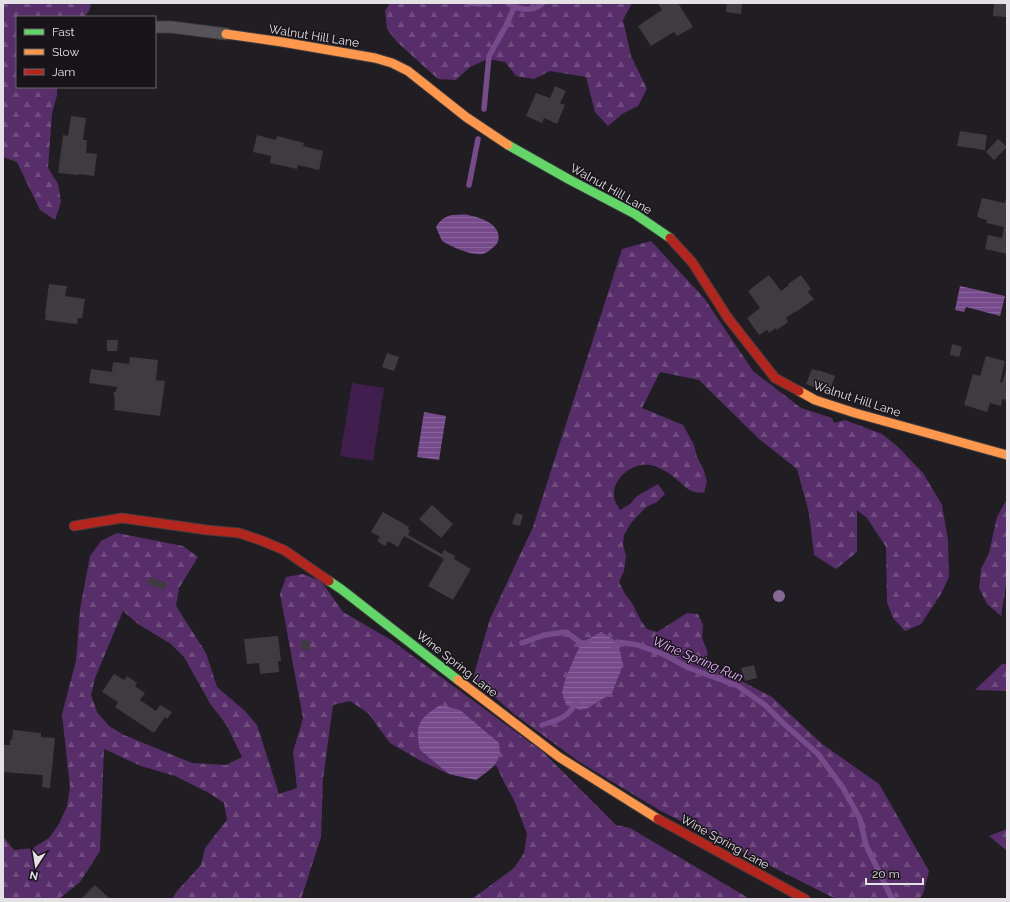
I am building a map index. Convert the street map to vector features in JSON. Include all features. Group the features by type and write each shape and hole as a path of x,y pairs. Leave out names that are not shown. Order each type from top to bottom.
{"street":[{"name":"Walnut Hill Lane","path":"226,34 375,58 408,70 466,117 521,154 635,214 671,239 692,262 728,318 775,378 815,400 855,413 1007,454"},
{"name":"Wine Spring Lane","path":"74,526 122,518 239,533 284,550 341,589 459,681 559,756 652,815 805,899"}],"lane":[{"path":"156,27 171,27 226,34"}],"shaded area":[{"path":"452,215 468,215 490,223 498,233 498,241 486,253 479,254 464,251 442,241 436,227 442,219"},
{"path":"960,286 1005,296 1000,316 966,307 964,312 955,310"},
{"path":"352,383 384,388 373,461 340,456"},
{"path":"424,412 446,416 439,460 417,457"},
{"path":"601,632 618,642 623,665 612,693 588,708 580,710 566,705 562,692 566,677 581,643"},
{"path":"440,705 460,710 499,743 500,750 497,761 490,769 476,780 449,774 420,750 418,728 420,723 427,715"}],"green space":[{"path":"3,3 91,3 89,11 85,16 16,16 16,88 57,88 57,95 52,113 48,168 58,184 61,202 55,220 40,210 17,162 3,157"},
{"path":"390,3 633,3 623,20 631,56 647,89 638,106 622,114 608,126 595,112 586,77 550,71 534,79 516,76 505,62 488,59 470,67 456,80 438,79 397,42 387,29 385,11"},
{"path":"651,241 704,298 753,371 801,408 832,418 834,423 845,420 882,434 897,446 923,473 942,505 948,540 949,577 941,594 921,624 905,631 893,618 887,602 886,547 867,518 857,510 857,552 836,569 814,555 809,513 797,469 759,439 699,380 660,372 642,408 683,425 694,445 697,457 703,468 707,481 704,493 690,490 663,470 655,466 644,464 631,468 625,472 620,477 614,489 615,500 620,510 630,504 637,496 658,484 665,494 657,502 646,507 631,523 624,535 623,545 626,556 624,571 619,582 641,621 647,629 657,632 687,613 698,614 703,625 702,638 707,650 709,664 772,697 822,744 879,784 929,871 923,894 919,899 836,899 659,810 578,761 514,714 473,678 490,619 533,527 622,249"},
{"path":"1006,501 1007,579 1001,616 987,604 979,588 981,569 989,553 997,517"},
{"path":"117,533 183,546 198,557 179,588 176,606 206,653 217,687 245,711 257,725 279,794 297,788 293,752 303,718 280,594 286,577 303,574 321,581 343,612 391,640 543,752 616,825 630,828 750,899 472,899 514,868 524,853 527,834 514,800 496,765 476,780 449,774 423,762 390,743 368,713 350,701 333,705 323,779 321,837 301,899 172,899 177,891 201,865 205,848 227,820 224,803 209,793 175,776 141,766 104,749 100,851 80,882 59,899 3,899 3,836 14,850 33,848 49,838 59,824 67,806 70,787 62,714 76,661 80,609 90,556 101,541","holes":["123,611 138,624 171,644 184,657 211,705 226,724 242,757 226,765 192,763 124,735 109,726 97,712 91,695 95,678"]},
{"path":"1002,664 1007,664 1007,691 975,690"},
{"path":"1007,829 1007,851 989,836"}],"building":[{"path":"658,3 678,3 693,27 677,36 674,32 651,46 638,26 662,10"},
{"path":"727,3 742,4 741,14 726,12"},
{"path":"994,3 1007,3 1007,17 993,16"},
{"path":"555,86 566,91 560,103 565,105 557,124 544,118 542,123 526,116 536,93 550,98"},
{"path":"71,116 86,118 83,140 87,140 86,153 97,154 94,176 58,173 63,135 68,136"},
{"path":"960,131 987,135 985,150 957,146"},
{"path":"257,135 276,140 277,136 304,143 303,146 323,151 319,170 298,165 297,169 270,163 271,156 253,152"},
{"path":"998,139 1007,147 994,160 986,152"},
{"path":"1006,197 1007,254 985,249 988,235 1002,238 1004,227 986,223 987,220 977,217 982,198 1005,203"},
{"path":"769,275 781,291 801,275 811,289 808,292 814,299 786,318 788,322 777,330 776,328 769,333 767,330 759,335 747,318 760,308 748,291"},
{"path":"49,284 67,286 65,296 85,299 82,318 78,318 77,324 45,320"},
{"path":"107,340 118,340 117,351 107,351"},
{"path":"952,344 962,347 959,357 950,355"},
{"path":"387,353 399,357 394,371 382,367"},
{"path":"986,356 1005,361 1000,382 1002,383 1007,368 1007,400 1002,399 1001,406 990,403 987,412 964,405 973,374 980,376"},
{"path":"130,357 158,360 156,380 154,380 165,381 160,416 114,410 114,392 116,392 117,387 89,383 91,369 112,372 113,362 129,364"},
{"path":"812,369 835,376 829,393 806,384"},
{"path":"432,505 453,524 441,538 419,519"},
{"path":"383,512 409,527 408,529 410,531 408,535 442,554 444,550 455,556 454,559 471,569 453,600 428,586 444,559 404,536 398,547 388,541 385,546 377,541 380,537 371,532"},
{"path":"516,513 523,515 520,526 512,524"},
{"path":"150,577 167,583 164,590 147,584"},
{"path":"278,636 281,661 278,661 279,672 260,674 259,663 247,664 244,639"},
{"path":"309,640 310,650 302,650 301,641"},
{"path":"754,665 757,678 745,681 741,668"},
{"path":"114,674 124,680 127,676 137,683 135,686 145,693 140,700 156,711 160,705 172,712 167,719 165,717 154,733 115,707 118,702 102,692"},
{"path":"13,730 41,733 41,737 55,738 50,788 42,787 43,775 3,772 3,745 10,745"},
{"path":"95,885 110,899 81,899"}],"waterway":[{"path":"469,3 485,3"},
{"path":"508,3 521,9 535,8 543,3"},
{"path":"484,109 489,56 506,26 514,7"},
{"path":"469,185 478,139"},
{"path":"522,643 544,635 566,632 581,643 588,643"},
{"name":"Wine Spring Run","path":"614,647 618,642 638,645 665,655 689,668 738,686 765,705 818,754 843,788 860,819 866,845 892,899"},
{"name":"Wine Spring Run","path":"542,725 562,718 577,702"}],"traffic: fast":[{"path":"508,145 635,214 670,238"},
{"path":"329,581 458,680"}],"traffic: slow":[{"path":"226,34 375,58 392,63 408,71 466,117 508,145"},
{"path":"799,391 815,400 855,413 1007,455"},
{"path":"458,680 559,757 658,819"}],"traffic: jam":[{"path":"670,238 692,262 728,318 775,378 799,391"},
{"path":"74,526 122,518 239,533 284,550 329,581"},
{"path":"658,819 805,899"}]}
